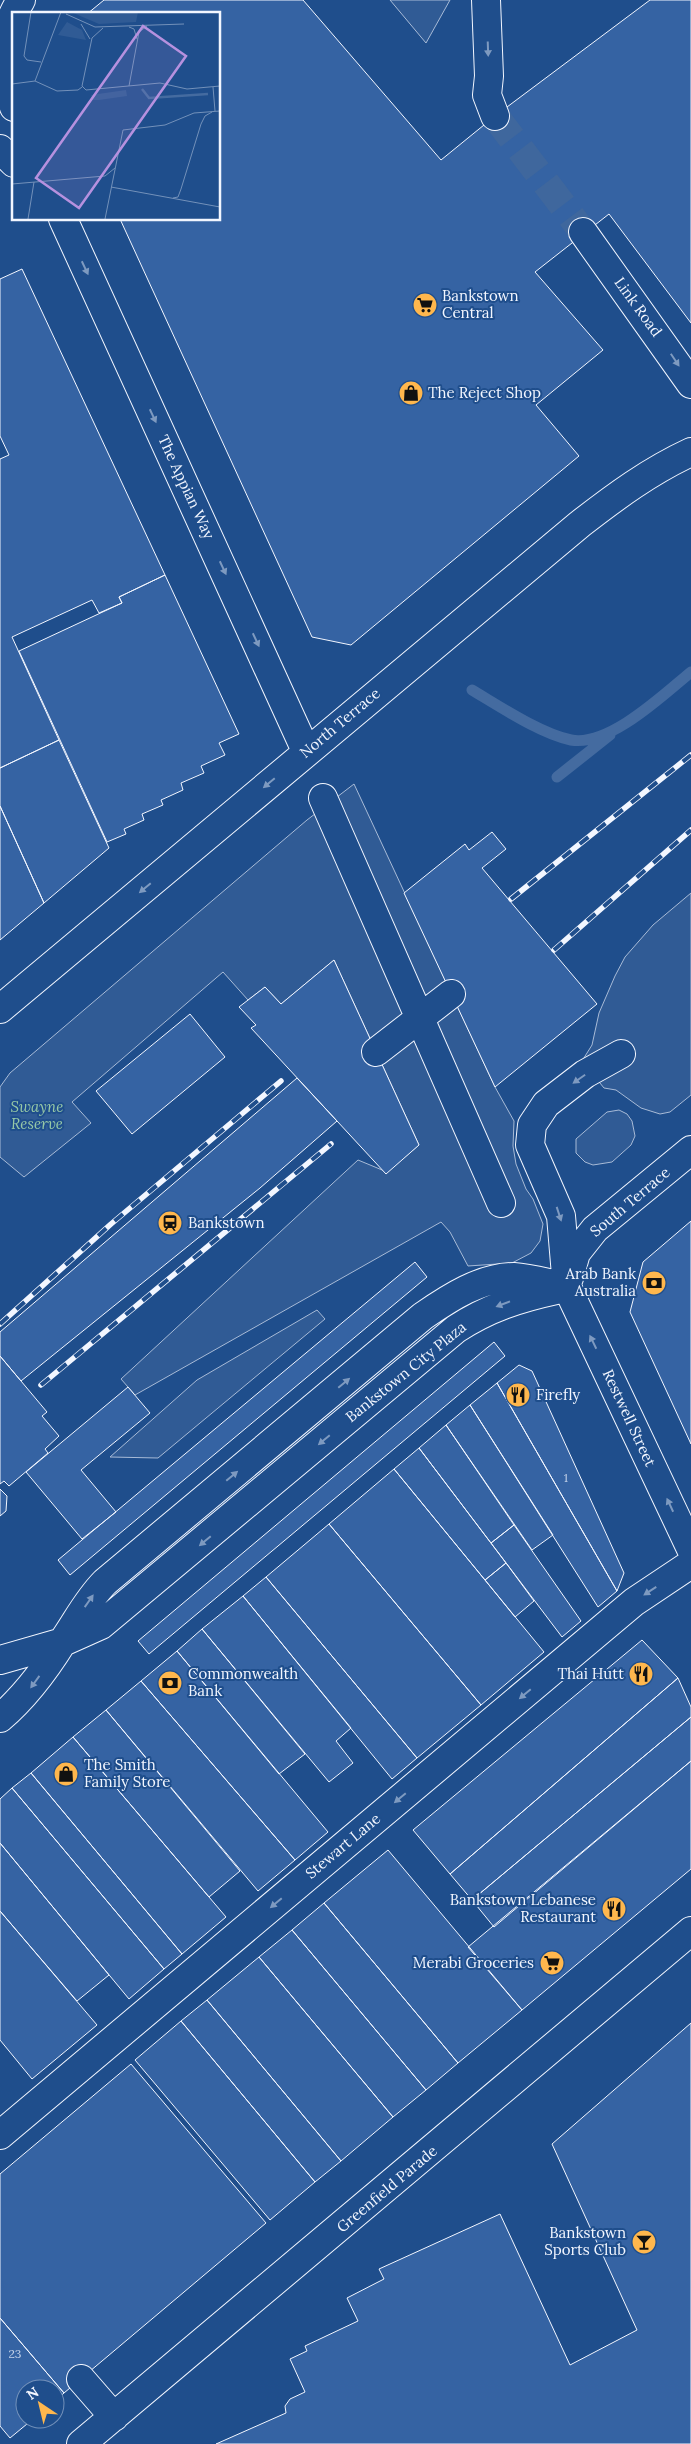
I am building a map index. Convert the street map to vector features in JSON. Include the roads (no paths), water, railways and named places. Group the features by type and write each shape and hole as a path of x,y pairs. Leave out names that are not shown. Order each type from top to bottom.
{"street":[{"path":"14,12 21,0"},
{"path":"486,0 489,76 487,95 495,116"},
{"path":"12,15 8,21 0,51 1,71 12,101"},
{"path":"0,149 12,161"},
{"name":"The Appian Way","path":"63,220 306,751"},
{"name":"Link Road","path":"582,232 691,384"},
{"name":"North Terrace","path":"0,1009 306,751 580,524 623,491 662,465 691,452"},
{"path":"323,798 501,1202"},
{"path":"376,1052 451,994"},
{"path":"567,1287 561,1216 534,1156 530,1135 532,1125 537,1114 556,1094 621,1054"},
{"name":"South Terrace","path":"567,1287 576,1253 595,1229 691,1150"},
{"name":"Bankstown City Plaza","path":"0,1718 26,1695 63,1642 85,1605 105,1582 423,1316 461,1292 498,1279 514,1277 567,1287"},
{"name":"Restwell Street","path":"567,1287 691,1549"},
{"name":"Stewart Lane","path":"0,2134 634,1602 691,1564"},
{"path":"0,1660 63,1642"},
{"name":"Greenfield Parade","path":"81,2444 691,1931"},
{"path":"82,2379 114,2417"}],"waterway":[{"path":"472,690 520,719 547,732 571,740 586,740 602,736 635,717 691,672"},
{"path":"557,777 610,735"}],"tunnel":[{"path":"495,116 583,232"}],"railway":[{"path":"511,899 691,755"},
{"path":"554,950 691,830"},
{"path":"0,1324 111,1224 281,1081"},
{"path":"41,1385 331,1144"}],"place":[{"name":"Bankstown Central","path":"425,305"},
{"name":"The Reject Shop","path":"411,393"},
{"name":"Bankstown","path":"170,1223"},
{"name":"Arab Bank Australia","path":"654,1283"},
{"name":"Firefly","path":"518,1395"},
{"name":"Thai Hutt","path":"641,1674"},
{"name":"Commonwealth Bank","path":"170,1683"},
{"name":"The Smith Family Store","path":"66,1774"},
{"name":"Bankstown Lebanese Restaurant","path":"614,1909"},
{"name":"Merabi Groceries","path":"552,1963"},
{"name":"Bankstown Sports Club","path":"644,2242"}],"park label":[{"name":"Swayne Reserve","path":"37,1116"}]}
